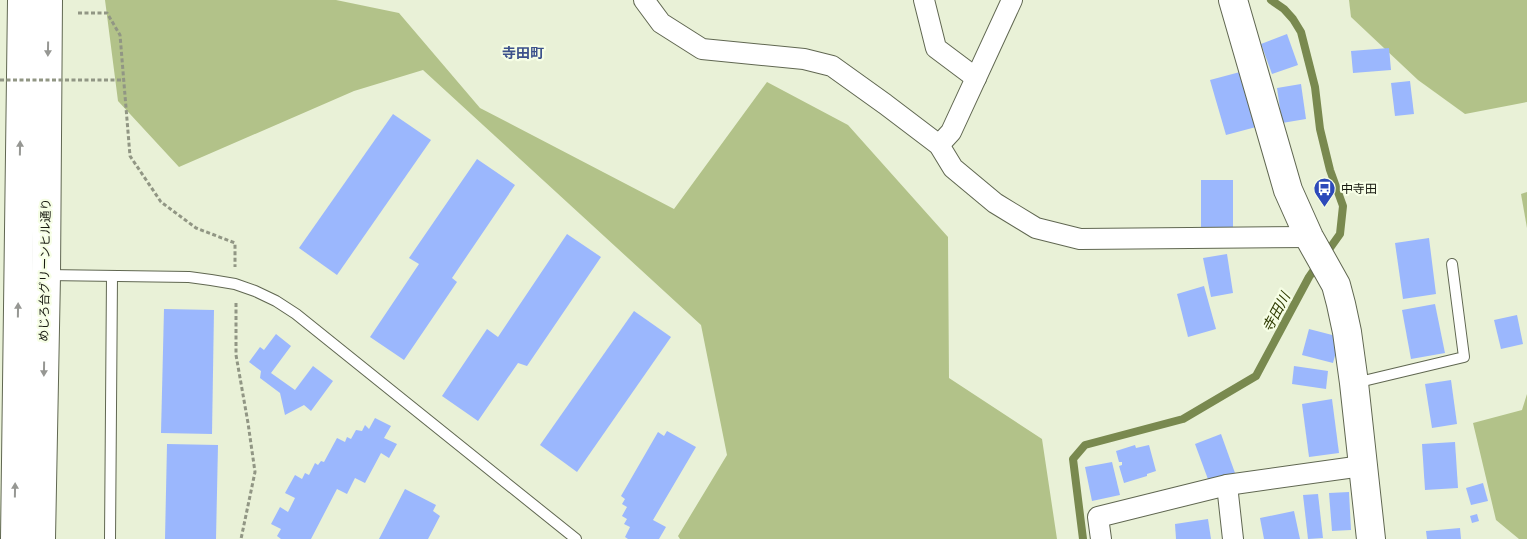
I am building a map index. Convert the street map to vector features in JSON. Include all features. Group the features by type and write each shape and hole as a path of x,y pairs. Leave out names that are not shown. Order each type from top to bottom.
{"street":[{"path":"15,539 9,274 22,0"},
{"name":"めじろ台グリーンヒル通り","path":"41,539 46,275 48,0"},
{"path":"644,0 661,23 702,50 804,59 832,66 939,145 953,168 995,203 1036,228 1080,239 1319,253"},
{"path":"924,0 936,48 976,78"},
{"path":"939,145 951,132 1012,0"},
{"path":"1233,0 1288,190 1336,285 1341,304 1354,384 1371,539"},
{"path":"9,274 46,275"},
{"path":"1101,539 1098,517 1227,485 1362,466"},
{"path":"1227,485 1234,539"}],"lane":[{"path":"1354,384 1464,357 1452,264"},
{"path":"46,275 189,277 235,284 276,301 304,320 576,539"},
{"path":"110,539 112,276"}],"path":[{"path":"78,12 106,13 120,36 130,156 161,202 196,228 235,243 235,273"},
{"path":"0,80 123,80"},
{"path":"236,300 236,355 255,472 241,539"}],"green space":[{"path":"105,0 336,0 399,13 480,108 674,209 767,82 848,125 948,237 949,378 1042,439 1057,539 680,539 678,536 727,455 701,325 423,70 354,91 179,167 118,101"},
{"path":"1349,0 1527,0 1527,102 1465,114 1418,80 1351,17"},
{"path":"1527,192 1527,228 1521,194"},
{"path":"1527,394 1527,539 1519,539 1496,520 1473,423 1522,410"}],"building":[{"path":"1287,34 1298,65 1272,74 1261,44"},
{"path":"1389,48 1391,70 1353,73 1351,51"},
{"path":"1240,72 1256,127 1226,135 1210,80"},
{"path":"1410,81 1414,114 1395,116 1391,83"},
{"path":"1301,84 1306,119 1282,123 1277,88"},
{"path":"393,114 431,140 337,275 299,248"},
{"path":"477,159 515,185 452,278 457,282 404,360 370,337 419,264 409,258"},
{"path":"1201,180 1233,180 1233,229 1201,229"},
{"path":"567,234 601,257 527,366 518,363 478,421 442,396 487,329 498,337"},
{"path":"1429,238 1436,294 1403,299 1395,243"},
{"path":"1227,254 1233,293 1211,297 1203,258"},
{"path":"1204,286 1216,329 1188,337 1177,294"},
{"path":"1435,304 1445,353 1411,359 1402,310"},
{"path":"164,309 214,310 212,434 161,433"},
{"path":"634,311 671,337 577,472 540,445"},
{"path":"1517,315 1523,344 1501,349 1494,320"},
{"path":"1309,329 1340,337 1333,363 1302,355"},
{"path":"276,334 291,346 271,373 295,390 313,366 333,381 311,411 304,405 285,415 280,393 260,378 261,371 249,362 260,347 264,350"},
{"path":"1294,366 1328,371 1326,389 1292,384"},
{"path":"1451,380 1457,424 1432,428 1425,384"},
{"path":"1332,399 1339,453 1309,457 1302,404"},
{"path":"375,418 391,426 384,438 397,444 389,458 381,453 365,483 355,478 347,494 337,489 311,539 281,539 277,536 281,529 271,524 280,507 288,512 295,498 285,493 295,475 302,479 305,473 309,475 315,463 318,465 321,461 324,462 337,438 345,442 347,437 351,439 356,430 362,431 365,425 369,429"},
{"path":"667,431 696,447 653,520 666,527 659,539 628,539 625,537 630,527 624,524 627,519 622,516 627,507 622,504 625,499 621,496 658,432 664,436"},
{"path":"1221,434 1235,473 1209,482 1195,444"},
{"path":"1455,442 1458,488 1425,490 1422,444"},
{"path":"167,444 218,445 216,539 165,539"},
{"path":"1135,445 1136,448 1149,445 1156,471 1147,474 1147,476 1124,483 1119,466 1122,465 1122,462 1119,462 1116,451"},
{"path":"1112,462 1120,495 1092,501 1085,467"},
{"path":"1483,483 1488,501 1471,505 1466,488"},
{"path":"405,489 436,505 433,511 440,516 428,539 379,539"},
{"path":"1349,492 1351,530 1332,531 1329,493"},
{"path":"1318,494 1323,538 1308,539 1303,495"},
{"path":"1294,511 1300,539 1264,539 1260,518"},
{"path":"1477,514 1479,521 1472,523 1470,516"},
{"path":"1208,519 1211,539 1176,539 1175,524"},
{"path":"1460,528 1461,539 1427,539 1426,531"}],"waterway":[{"name":"寺田川","path":"1271,0 1284,9 1301,32 1315,87 1320,129 1330,170 1343,206 1340,234 1325,255"},
{"name":"寺田川","path":"1083,539 1073,459 1085,445 1183,419 1256,376 1309,277 1318,264"}],"place":[{"name":"中寺田","path":"1325,208"}],"district":[{"name":"寺田町","path":"523,53"}]}
